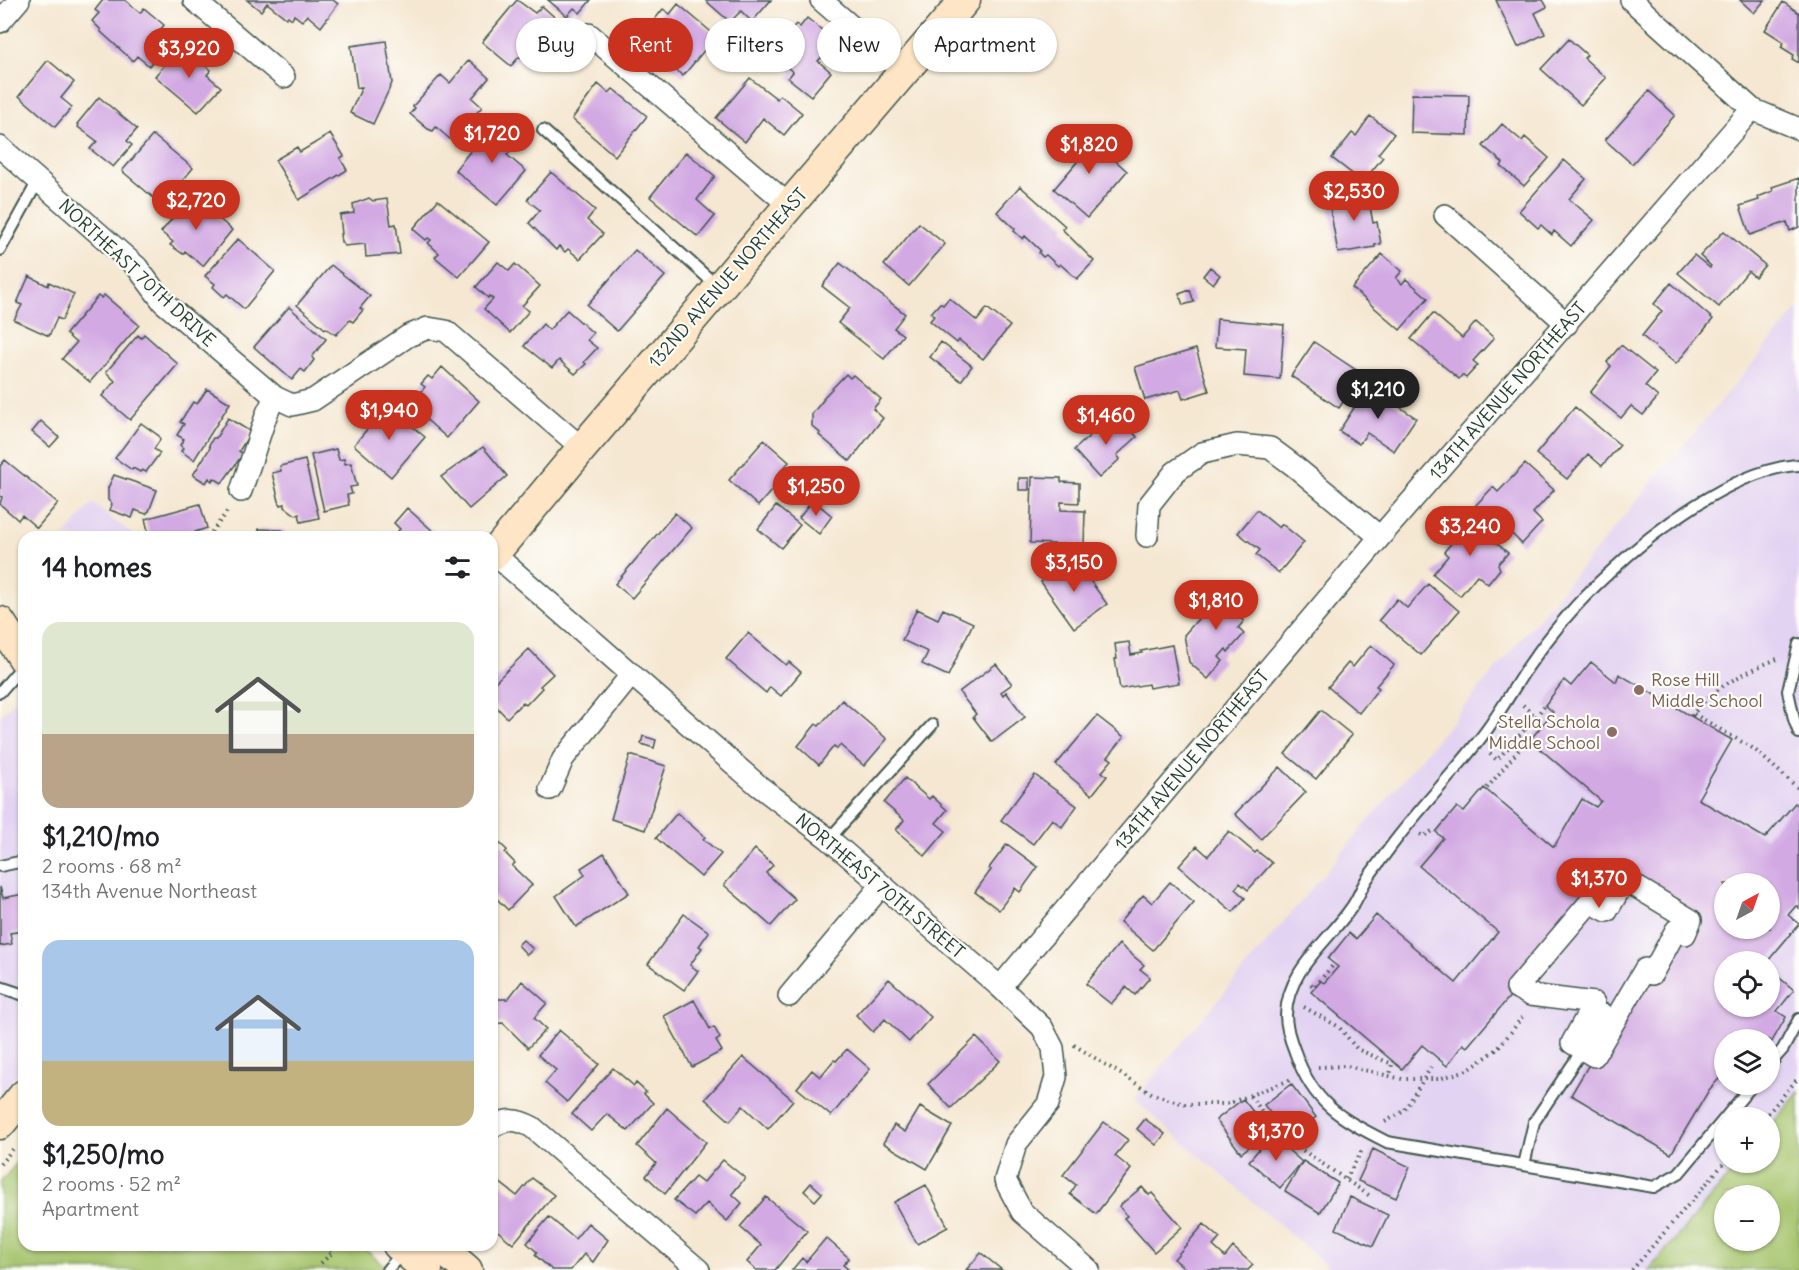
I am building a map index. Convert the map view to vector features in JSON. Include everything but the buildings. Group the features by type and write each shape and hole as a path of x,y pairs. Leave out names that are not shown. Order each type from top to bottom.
{"main road":[{"name":"132ND AVENUE NORTHEAST","path":"498,549 965,0"},
{"path":"0,622 18,651"},
{"path":"9,1134 18,1111"},
{"path":"445,1251 467,1270"},
{"path":"396,1255 428,1270"}],"street":[{"path":"0,22 19,0"},
{"path":"194,0 284,77"},
{"path":"820,0 905,73"},
{"path":"1631,0 1752,109 1799,129"},
{"path":"596,40 790,206"},
{"name":"134TH AVENUE NORTHEAST","path":"1000,987 1380,537 1752,109"},
{"name":"NORTHEAST 70TH DRIVE","path":"0,147 137,267 163,302 275,397 292,405 313,400 408,336 428,328 446,331 582,448"},
{"path":"1445,214 1567,324"},
{"path":"242,491 267,413 275,397"},
{"path":"1147,536 1149,505 1175,472 1202,453 1237,446 1270,448 1380,537"},
{"name":"NORTHEAST 70TH STREET","path":"498,559 759,786 829,839 1000,987 1042,1027 1053,1048 1056,1077 1048,1104 1016,1144 1005,1180 1022,1212 1089,1270"},
{"path":"550,789 563,759 632,674"},
{"path":"1625,880 1691,920 1685,934 1676,930 1652,974 1645,969 1594,1056 1582,1049 1572,1043 1594,1003 1530,995 1517,988 1590,902 1607,911 1625,880"},
{"path":"789,996 882,885"},
{"path":"498,1124 519,1120 532,1127 699,1270"}],"lane":[{"path":"543,130 719,288"},
{"path":"0,250 38,181"},
{"path":"1714,1131 1678,1173 1654,1187 1387,1142 1358,1127 1334,1111 1316,1095 1303,1074 1286,1016 1292,986 1307,960 1353,906 1367,880 1394,842 1486,731 1526,670 1569,614 1608,573 1656,533 1706,499 1751,475 1799,465"},
{"path":"1799,644 1788,691 1799,733"},
{"path":"0,692 18,669"},
{"path":"829,839 932,725"},
{"path":"0,866 18,862"},
{"path":"0,987 18,993"},
{"path":"1524,1165 1534,1122 1606,1010"},
{"path":"1780,1052 1799,1019"},
{"path":"1734,1107 1744,1095"}],"path":[{"path":"212,531 242,491"},
{"path":"1781,657 1746,672 1719,690 1693,715 1754,749 1799,788"},
{"path":"1520,703 1536,717"},
{"path":"1490,754 1497,760 1544,706"},
{"path":"1487,788 1527,740 1525,729"},
{"path":"1424,836 1435,830"},
{"path":"1316,985 1334,964"},
{"path":"1314,1067 1347,1066 1402,1079 1439,1078 1470,1069 1496,1050 1512,1031 1524,1013 1530,995"},
{"path":"1301,1005 1339,1027 1357,1049 1392,1064 1390,1075"},
{"path":"1073,1045 1153,1094 1184,1104 1227,1104 1293,1078"},
{"path":"1382,1124 1404,1111 1432,1064"},
{"path":"1773,1107 1799,1077"},
{"path":"1250,1096 1274,1133 1295,1144 1370,1196"},
{"path":"0,1164 9,1134"},
{"path":"1346,1179 1363,1148"},
{"path":"1632,1270 1716,1173"},
{"path":"321,1263 332,1251"}],"shaded area":[{"name":"Rose Hill Middle School","path":"1799,308 1799,1270 1332,1270 1134,1100"},
{"path":"92,503 128,531 69,531"},
{"path":"16,698 18,704 18,1074 0,1095 0,717"}],"green space":[{"path":"1799,1092 1799,1270 1649,1270 1714,1194 1714,1251 1780,1251 1780,1185 1721,1185 1731,1173 1780,1173 1780,1114"},
{"path":"18,1161 18,1251 367,1251 389,1270 0,1270 0,1183"}],"place":[{"name":"Rose Hill Middle School","path":"1639,690"},
{"name":"Stella Schola Middle School","path":"1612,732"}]}
